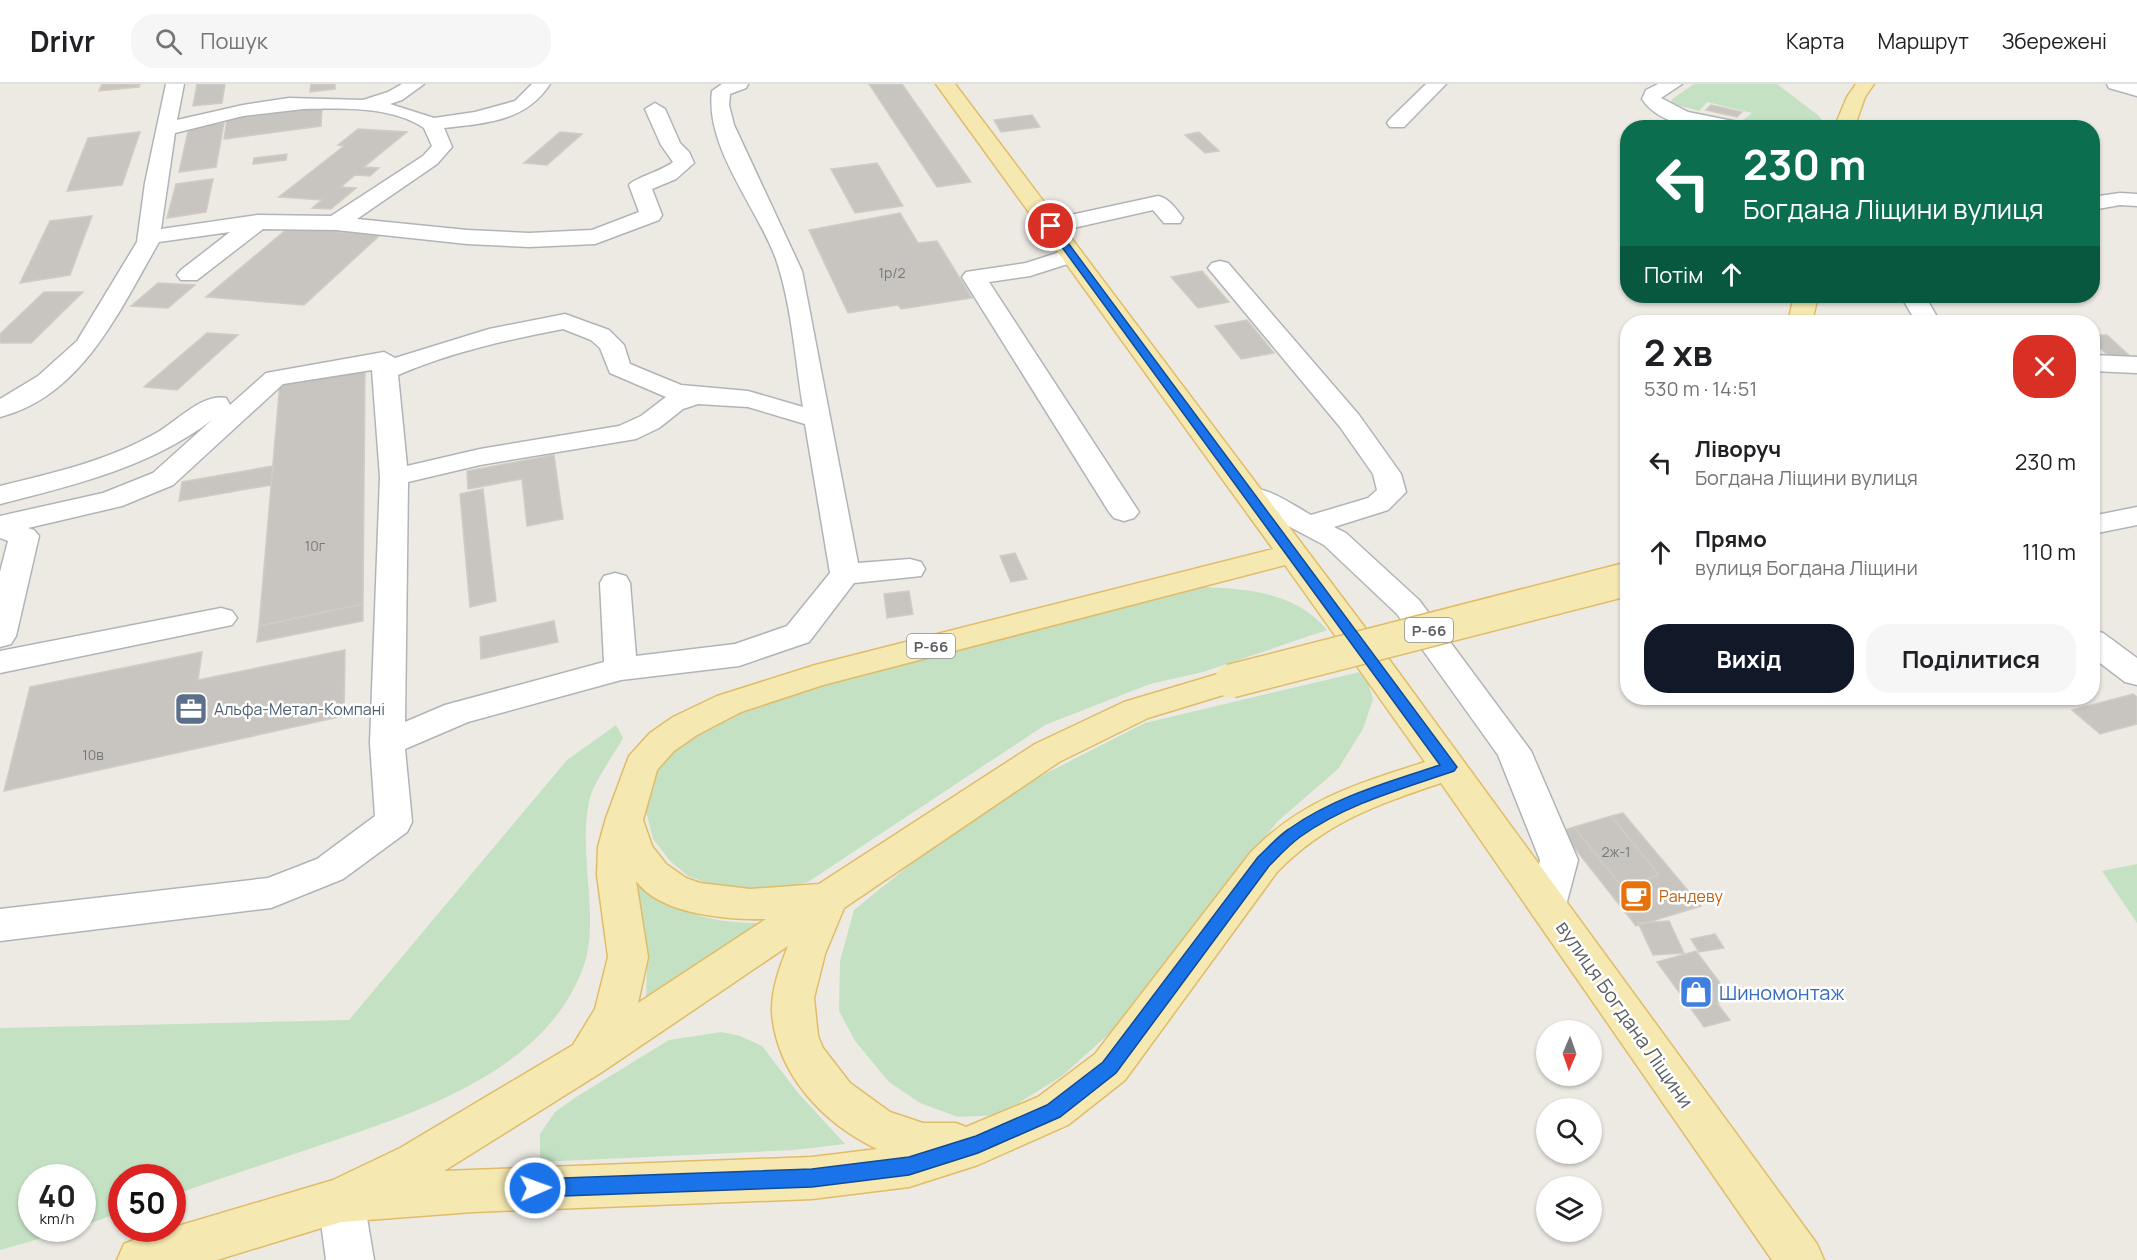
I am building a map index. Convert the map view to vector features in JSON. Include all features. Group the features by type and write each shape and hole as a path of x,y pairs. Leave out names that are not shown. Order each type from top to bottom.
{"main road":[{"path":"945,84 1256,503"},
{"path":"1847,120 1861,84"},
{"name":"вулиця Богдана Ліщини","path":"1301,539 1449,767 1800,1260"},
{"name":"Р-66","path":"624,818 641,765 662,742 685,726 729,704 815,676 1301,539"},
{"name":"Р-66","path":"829,899 1047,753 1136,710 1231,681 1620,581"},
{"path":"341,1200 473,1190 812,1178 909,1166 978,1144 1053,1111 1110,1067 1264,862 1293,834 1328,813 1365,796 1449,767"},
{"path":"624,818 637,854 652,872 672,887 698,898 734,904 829,899"},
{"path":"587,1059 613,1015 622,990 628,957 616,875 617,847 624,818"},
{"path":"829,899 802,960 793,1012 802,1052 821,1084 848,1108 876,1126 920,1144 978,1144"},
{"path":"141,1260 341,1200 416,1163 587,1059 829,899"}],"lane":[{"path":"0,409 20,400 51,380 87,345 148,237 155,183 175,84"},
{"path":"361,106 395,96 415,84"},
{"path":"430,124 512,110 534,95 541,84"},
{"path":"387,743 457,713 621,669 740,655 798,634 845,573 795,287 786,255 746,176 720,111 718,98 721,91 739,84"},
{"path":"1397,123 1437,84"},
{"path":"1673,84 1653,94 1651,99 1666,110 1705,120"},
{"path":"2116,84 2137,90"},
{"path":"166,129 222,114 290,104 361,106 398,111 430,124 436,129 442,147 430,160 336,223"},
{"path":"148,237 257,222 336,223 500,239 595,237 623,228 651,215 640,185 666,178 684,163 682,156 671,145 655,109"},
{"path":"2100,203 2120,199 2137,200"},
{"path":"1051,226 1158,202 1172,218"},
{"path":"189,274 257,222"},
{"path":"1072,255 1030,269 974,277 1124,512"},
{"path":"1220,268 1350,421 1388,474 1392,492 1378,504 1301,539"},
{"path":"385,370 421,356 498,334 565,321 600,335 612,345 620,368 675,392 694,396 744,398 762,402 795,416 819,419"},
{"path":"0,527 112,500 163,479 275,378 384,360 394,477 387,743 393,822 330,869 271,893 0,925"},
{"path":"2100,363 2137,365"},
{"path":"0,495 81,476 161,443 187,429 256,371"},
{"path":"394,477 480,457 626,433 650,422 674,403 694,396"},
{"path":"1256,503 1301,539 1335,539 1408,607 1514,751 1559,860 1547,905"},
{"path":"2100,523 2137,516"},
{"path":"0,527 24,536 0,636"},
{"path":"845,573 910,570"},
{"path":"615,583 621,669"},
{"path":"0,662 221,618"},
{"path":"2100,647 2137,674"},
{"path":"341,1200 350,1260"}],"green space":[{"path":"1694,84 1777,84 1822,120 1743,120 1752,113 1707,102 1699,111 1673,104 1671,100"},
{"path":"1205,587 1239,589 1272,595 1302,608 1327,630 1203,672 1150,684 1045,725 808,882 756,889 720,888 688,876 670,861 653,839 646,811 644,779 675,739 812,680"},
{"path":"1364,671 1373,699 1363,729 1338,769 1277,822 1110,1033 1062,1076 999,1115 958,1117 920,1103 889,1082 855,1041 839,1011 840,961 854,910 938,842 1025,784 1145,723"},
{"path":"616,725 623,738 594,787 586,822 590,927 584,965 566,1002 540,1034 508,1061 472,1084 433,1103 393,1120 186,1191 186,1164 108,1164 108,1217 96,1221 96,1164 18,1164 18,1242 28,1242 0,1250 0,1028 349,1020 567,760"},
{"path":"2137,864 2137,923 2102,871"},
{"path":"629,871 662,897 694,914 728,921 770,923 646,1003 647,962"},
{"path":"722,1032 740,1036 762,1046 799,1094 845,1144 794,1150 540,1162 540,1134 555,1112 576,1097 669,1040"}],"building":[{"path":"102,84 140,84 139,87 99,91"},
{"path":"197,84 225,84 222,103 193,106"},
{"path":"311,84 335,84 335,89 310,92"},
{"path":"869,84 902,84 971,182 937,187"},
{"path":"1711,105 1742,112 1737,117 1706,110"},
{"path":"322,107 321,126 224,139 227,119"},
{"path":"1032,115 1040,127 1001,132 994,120"},
{"path":"224,123 216,167 179,172 189,127"},
{"path":"358,129 407,132 364,167 379,168 370,176 355,175 341,187 356,188 331,209 312,208 322,200 279,197 344,146 338,145"},
{"path":"140,132 122,185 67,191 88,138"},
{"path":"560,132 582,134 547,165 524,163"},
{"path":"1199,132 1219,151 1205,153 1185,135"},
{"path":"287,154 286,160 253,164 254,158"},
{"path":"877,163 903,206 855,213 831,169"},
{"path":"213,179 206,212 167,218 176,184"},
{"path":"900,213 918,243 937,241 972,298 901,309 898,305 848,313 809,230"},
{"path":"92,216 70,275 20,283 50,221"},
{"path":"288,228 380,235 304,305 206,297"},
{"path":"1202,271 1229,302 1198,308 1171,277"},
{"path":"158,283 195,285 168,308 131,306"},
{"path":"44,292 83,292 31,343 0,343 0,334"},
{"path":"1247,320 1274,353 1241,359 1215,326"},
{"path":"207,333 238,335 177,390 144,387"},
{"path":"2100,335 2107,335 2131,357 2110,357 2100,348"},
{"path":"365,368 363,604 259,626 280,382"},
{"path":"554,455 563,519 527,526 522,479 468,489 467,471"},
{"path":"273,466 271,485 179,501 182,482"},
{"path":"483,489 496,601 470,607 460,494"},
{"path":"1015,553 1027,579 1011,582 1000,556"},
{"path":"909,591 913,614 887,618 884,594"},
{"path":"363,604 363,621 257,642 259,626"},
{"path":"554,621 558,642 481,659 480,637"},
{"path":"345,650 344,716 4,791 30,687 202,652 198,680"},
{"path":"2133,694 2137,697 2137,724 2100,734 2072,710 2100,705 2100,703"},
{"path":"1623,813 1701,906 1636,926 1561,831 1574,827 1622,887 1659,875 1611,816"},
{"path":"1611,816 1659,875 1622,887 1574,827"},
{"path":"1669,921 1684,953 1653,955 1638,923"},
{"path":"1715,934 1724,948 1699,952 1691,939"},
{"path":"1696,951 1732,999 1692,1010 1657,962"},
{"path":"1717,1003 1730,1020 1704,1027 1692,1010"}],"place":[{"name":"Альфа-Метал-Компані","path":"191,709"},
{"name":"Рандеву","path":"1636,896"},
{"name":"Шиномонтаж","path":"1696,992"}],"route":[{"path":"535,1188 697,1180 812,1178 909,1166 978,1144 1053,1111 1110,1067 1264,862 1293,834 1328,813 1365,796 1449,767 1051,226"}]}
